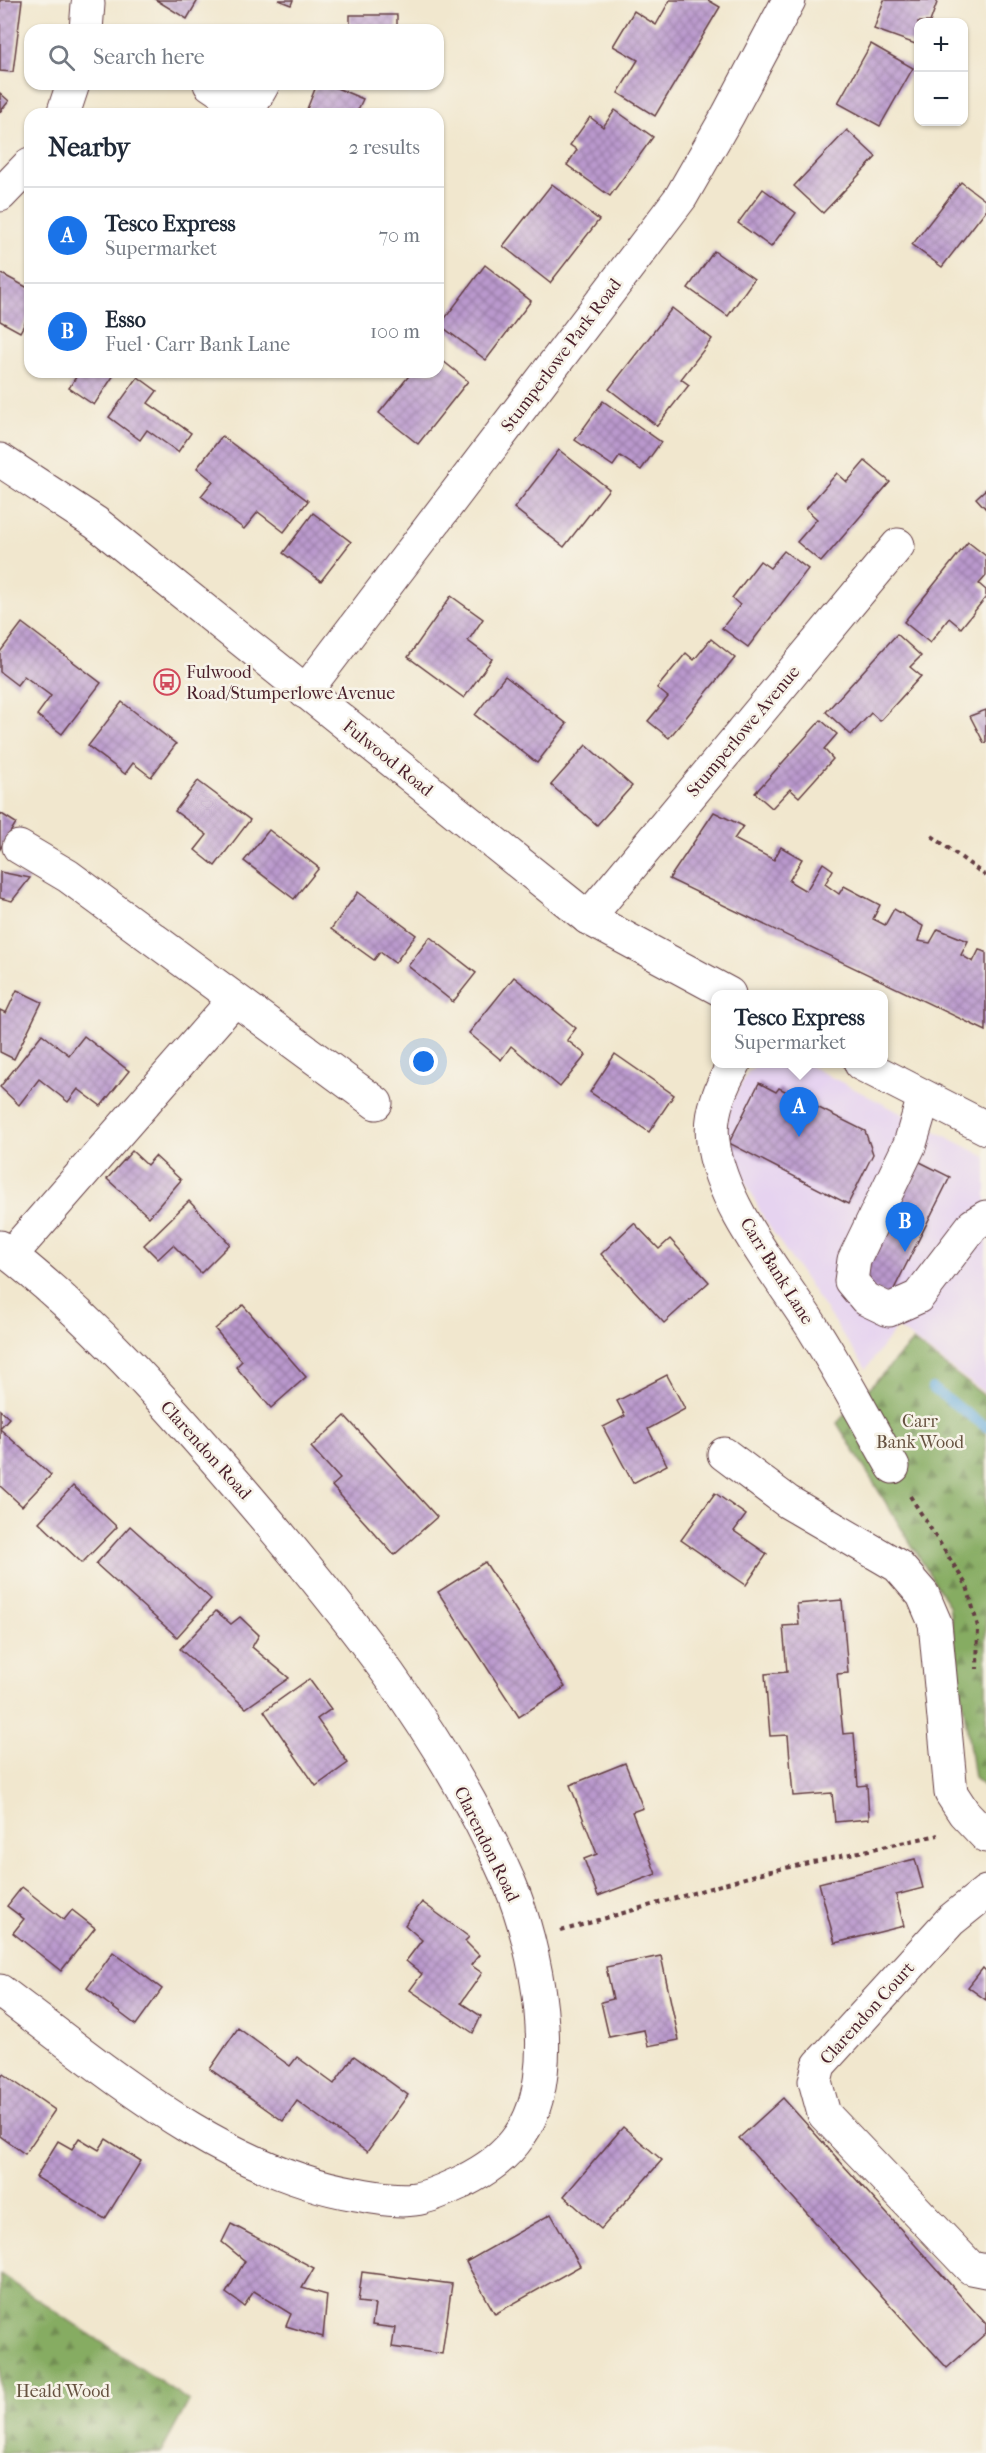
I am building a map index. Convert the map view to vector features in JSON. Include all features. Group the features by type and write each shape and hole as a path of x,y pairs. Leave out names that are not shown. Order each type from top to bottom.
{"street":[{"name":"Stumperlowe Park Road","path":"305,692 681,197 789,0"},
{"path":"65,108 71,90"},
{"path":"224,90 252,102"},
{"path":"0,195 24,170"},
{"name":"Fulwood Road","path":"0,460 96,523 588,918 722,990"},
{"name":"Stumperlowe Avenue","path":"588,918 898,545"},
{"path":"19,847 68,876 376,1103"},
{"path":"5,1251 234,1000"},
{"name":"Carr Bank Lane","path":"732,1068 719,1091 712,1140 727,1190 771,1266 816,1333 893,1467"},
{"path":"869,1068 986,1128"},
{"path":"924,1097 910,1144 854,1260 851,1281 866,1299 889,1310 918,1297 974,1225 986,1216"},
{"name":"Clarendon Road","path":"0,1991 106,2070 209,2140 259,2165 328,2189 374,2197 416,2199 479,2174 508,2153 529,2123 538,2088 544,2042 539,1994 529,1940 510,1883 425,1726 356,1629 187,1427 98,1333 5,1251"},
{"path":"724,1454 788,1502 898,1566 923,1595 935,1623 951,1793 981,1831"},
{"name":"Clarendon Court","path":"986,1892 951,1920 819,2065 815,2081 824,2114 971,2268 986,2271"}],"path":[{"path":"932,836 986,876"},
{"path":"529,1940 762,1873 981,1831"}],"shaded area":[{"path":"753,1068 814,1068 986,1157 986,1394 897,1327 866,1369 764,1219 724,1138 730,1105 748,1072"}],"green space":[{"name":"Carr Bank Wood","path":"913,1341 986,1397 986,1788 974,1778 949,1606 837,1423"},
{"name":"Heald Wood","path":"0,2274 189,2401 161,2453 0,2453"}],"building":[{"path":"0,0 22,0 13,72 0,71"},
{"path":"156,0 198,0 187,19"},
{"path":"278,0 293,0 291,5"},
{"path":"670,0 708,0 720,7 655,116 618,93 638,60 613,46 634,11 656,25"},
{"path":"884,0 938,0 931,18 914,18 914,44 874,29"},
{"path":"350,15 397,15 397,24 350,24"},
{"path":"871,44 913,68 880,126 838,103"},
{"path":"315,90 341,90 363,99 359,108 307,108"},
{"path":"0,93 9,101 0,112"},
{"path":"615,110 653,137 610,196 567,165 577,150 570,145 590,117 603,127"},
{"path":"847,130 876,157 823,213 794,186"},
{"path":"961,182 986,201 986,210 942,267 912,245"},
{"path":"552,184 599,220 550,283 503,246"},
{"path":"763,189 796,213 771,247 738,223"},
{"path":"714,251 754,279 728,316 688,288"},
{"path":"485,265 531,301 486,360 444,328 444,320"},
{"path":"0,273 24,286 24,325 20,332 0,321"},
{"path":"672,308 712,339 681,379 689,385 657,426 609,389"},
{"path":"444,362 468,381 418,444 379,413 407,378 444,378"},
{"path":"75,378 112,378 94,405 69,388"},
{"path":"139,378 157,391 148,403 191,433 178,452 147,430 140,440 109,417"},
{"path":"603,401 661,442 641,470 620,456 613,466 575,440"},
{"path":"222,436 308,501 284,532 258,512 244,529 201,496 213,481 197,468"},
{"path":"559,450 609,489 564,547 514,508"},
{"path":"865,461 890,482 821,562 797,542 817,519 806,509 837,473 847,482"},
{"path":"986,489 986,509 976,498"},
{"path":"313,513 351,542 321,581 283,553"},
{"path":"968,542 986,556 986,576 979,584 986,590 986,597 961,628 949,618 930,643 904,622"},
{"path":"784,551 808,569 748,647 722,628 740,605 732,598 760,561 770,568"},
{"path":"451,596 483,619 468,641 492,659 464,698 408,657"},
{"path":"22,623 101,683 62,734 37,715 51,696 24,676 17,685 0,672 0,652"},
{"path":"897,634 921,656 910,667 921,676 880,721 871,713 851,735 826,712"},
{"path":"711,639 735,658 669,738 648,721 668,697 657,688 686,653 694,660"},
{"path":"505,676 567,724 537,763 475,715"},
{"path":"122,702 176,744 151,777 133,763 125,774 88,746"},
{"path":"986,710 986,742 984,743 970,716"},
{"path":"821,720 837,734 824,749 833,759 799,797 790,789 772,808 755,793"},
{"path":"586,745 632,786 597,825 551,785"},
{"path":"198,781 250,820 215,866 195,850 207,835 175,811"},
{"path":"714,812 743,826 734,839 774,860 781,847 802,859 789,881 806,891 823,863 833,870 825,884 839,894 844,886 880,905 873,919 885,925 894,909 923,926 918,941 930,943 938,929 968,941 961,955 973,962 979,950 986,952 986,1031 669,879"},
{"path":"0,813 16,823 0,849"},
{"path":"269,830 319,868 294,899 244,861"},
{"path":"0,872 30,878 12,901 0,898"},
{"path":"358,892 416,935 395,963 380,952 374,960 331,929"},
{"path":"430,937 476,973 453,1002 408,966"},
{"path":"514,977 576,1028 567,1040 586,1055 560,1087 511,1046 501,1060 469,1033"},
{"path":"17,990 42,1002 14,1059 0,1052 0,1010 6,1013"},
{"path":"42,1034 69,1055 84,1036 129,1071 101,1106 78,1089 68,1102 39,1079 19,1105 0,1087"},
{"path":"615,1054 674,1095 649,1132 590,1092"},
{"path":"759,1083 776,1092 779,1088 865,1131 873,1154 848,1204 729,1143"},
{"path":"132,1151 147,1165 155,1156 181,1180 149,1217 107,1179"},
{"path":"914,1159 950,1177 890,1297 854,1279"},
{"path":"189,1201 230,1244 201,1273 173,1245 158,1259 144,1245"},
{"path":"634,1223 659,1249 670,1239 709,1282 664,1323 601,1254"},
{"path":"243,1305 306,1377 271,1408 236,1367 242,1361 215,1329"},
{"path":"667,1375 685,1409 648,1429 667,1465 633,1483 603,1427 625,1416 617,1401"},
{"path":"0,1410 9,1418 0,1428"},
{"path":"345,1416 437,1517 394,1555 332,1486 340,1479 311,1447"},
{"path":"0,1429 51,1475 22,1506 0,1486"},
{"path":"73,1486 117,1527 82,1563 39,1522"},
{"path":"715,1493 746,1515 734,1531 767,1554 746,1585 681,1540"},
{"path":"130,1526 211,1599 177,1637 96,1564"},
{"path":"485,1562 565,1687 519,1717 438,1592"},
{"path":"842,1600 848,1673 837,1674 843,1734 854,1733 858,1786 867,1785 869,1819 835,1822 832,1793 793,1796 788,1735 770,1736 765,1674 787,1672 783,1626 799,1625 797,1604"},
{"path":"216,1611 231,1624 240,1617 259,1635 252,1647 289,1678 246,1708 180,1649"},
{"path":"309,1679 331,1709 317,1719 348,1763 316,1786 264,1711"},
{"path":"625,1763 643,1808 632,1812 656,1874 598,1896 584,1859 597,1854 570,1785"},
{"path":"915,1859 923,1888 896,1895 904,1926 835,1943 819,1883"},
{"path":"22,1887 64,1920 72,1910 95,1928 61,1971 13,1933 24,1919 7,1906"},
{"path":"422,1902 469,1937 465,1941 479,1955 471,1965 482,1973 461,2003 481,2016 473,2033 410,1990 422,1974 406,1961 422,1940 405,1925"},
{"path":"113,1952 162,1989 136,2025 87,1988"},
{"path":"661,1956 679,2040 648,2046 644,2030 609,2037 601,2002 613,1999 606,1967"},
{"path":"983,1968 986,1971 986,2000 968,1987"},
{"path":"238,2028 290,2066 297,2057 334,2084 354,2056 408,2095 367,2152 297,2101 283,2121 210,2069"},
{"path":"3,2074 55,2110 25,2154 0,2136 0,2079"},
{"path":"783,2098 986,2324 986,2333 947,2368 739,2138"},
{"path":"623,2127 662,2160 601,2229 564,2196"},
{"path":"79,2138 99,2150 106,2139 141,2161 105,2219 36,2177 58,2141 72,2149"},
{"path":"551,2214 580,2266 495,2314 466,2262"},
{"path":"231,2224 314,2268 302,2288 327,2295 323,2337 286,2326 291,2314 254,2291 244,2306 226,2293 245,2261 222,2242"},
{"path":"362,2272 452,2284 442,2354 392,2347 395,2328 372,2325 375,2304 358,2302"}],"waterway":[{"path":"932,1388 986,1427"}],"place":[{"name":"Fulwood Road/Stumperlowe Avenue","path":"167,682"},
{"name":"Tesco Express","path":"799,1137"},
{"name":"Esso","path":"905,1252"}]}
